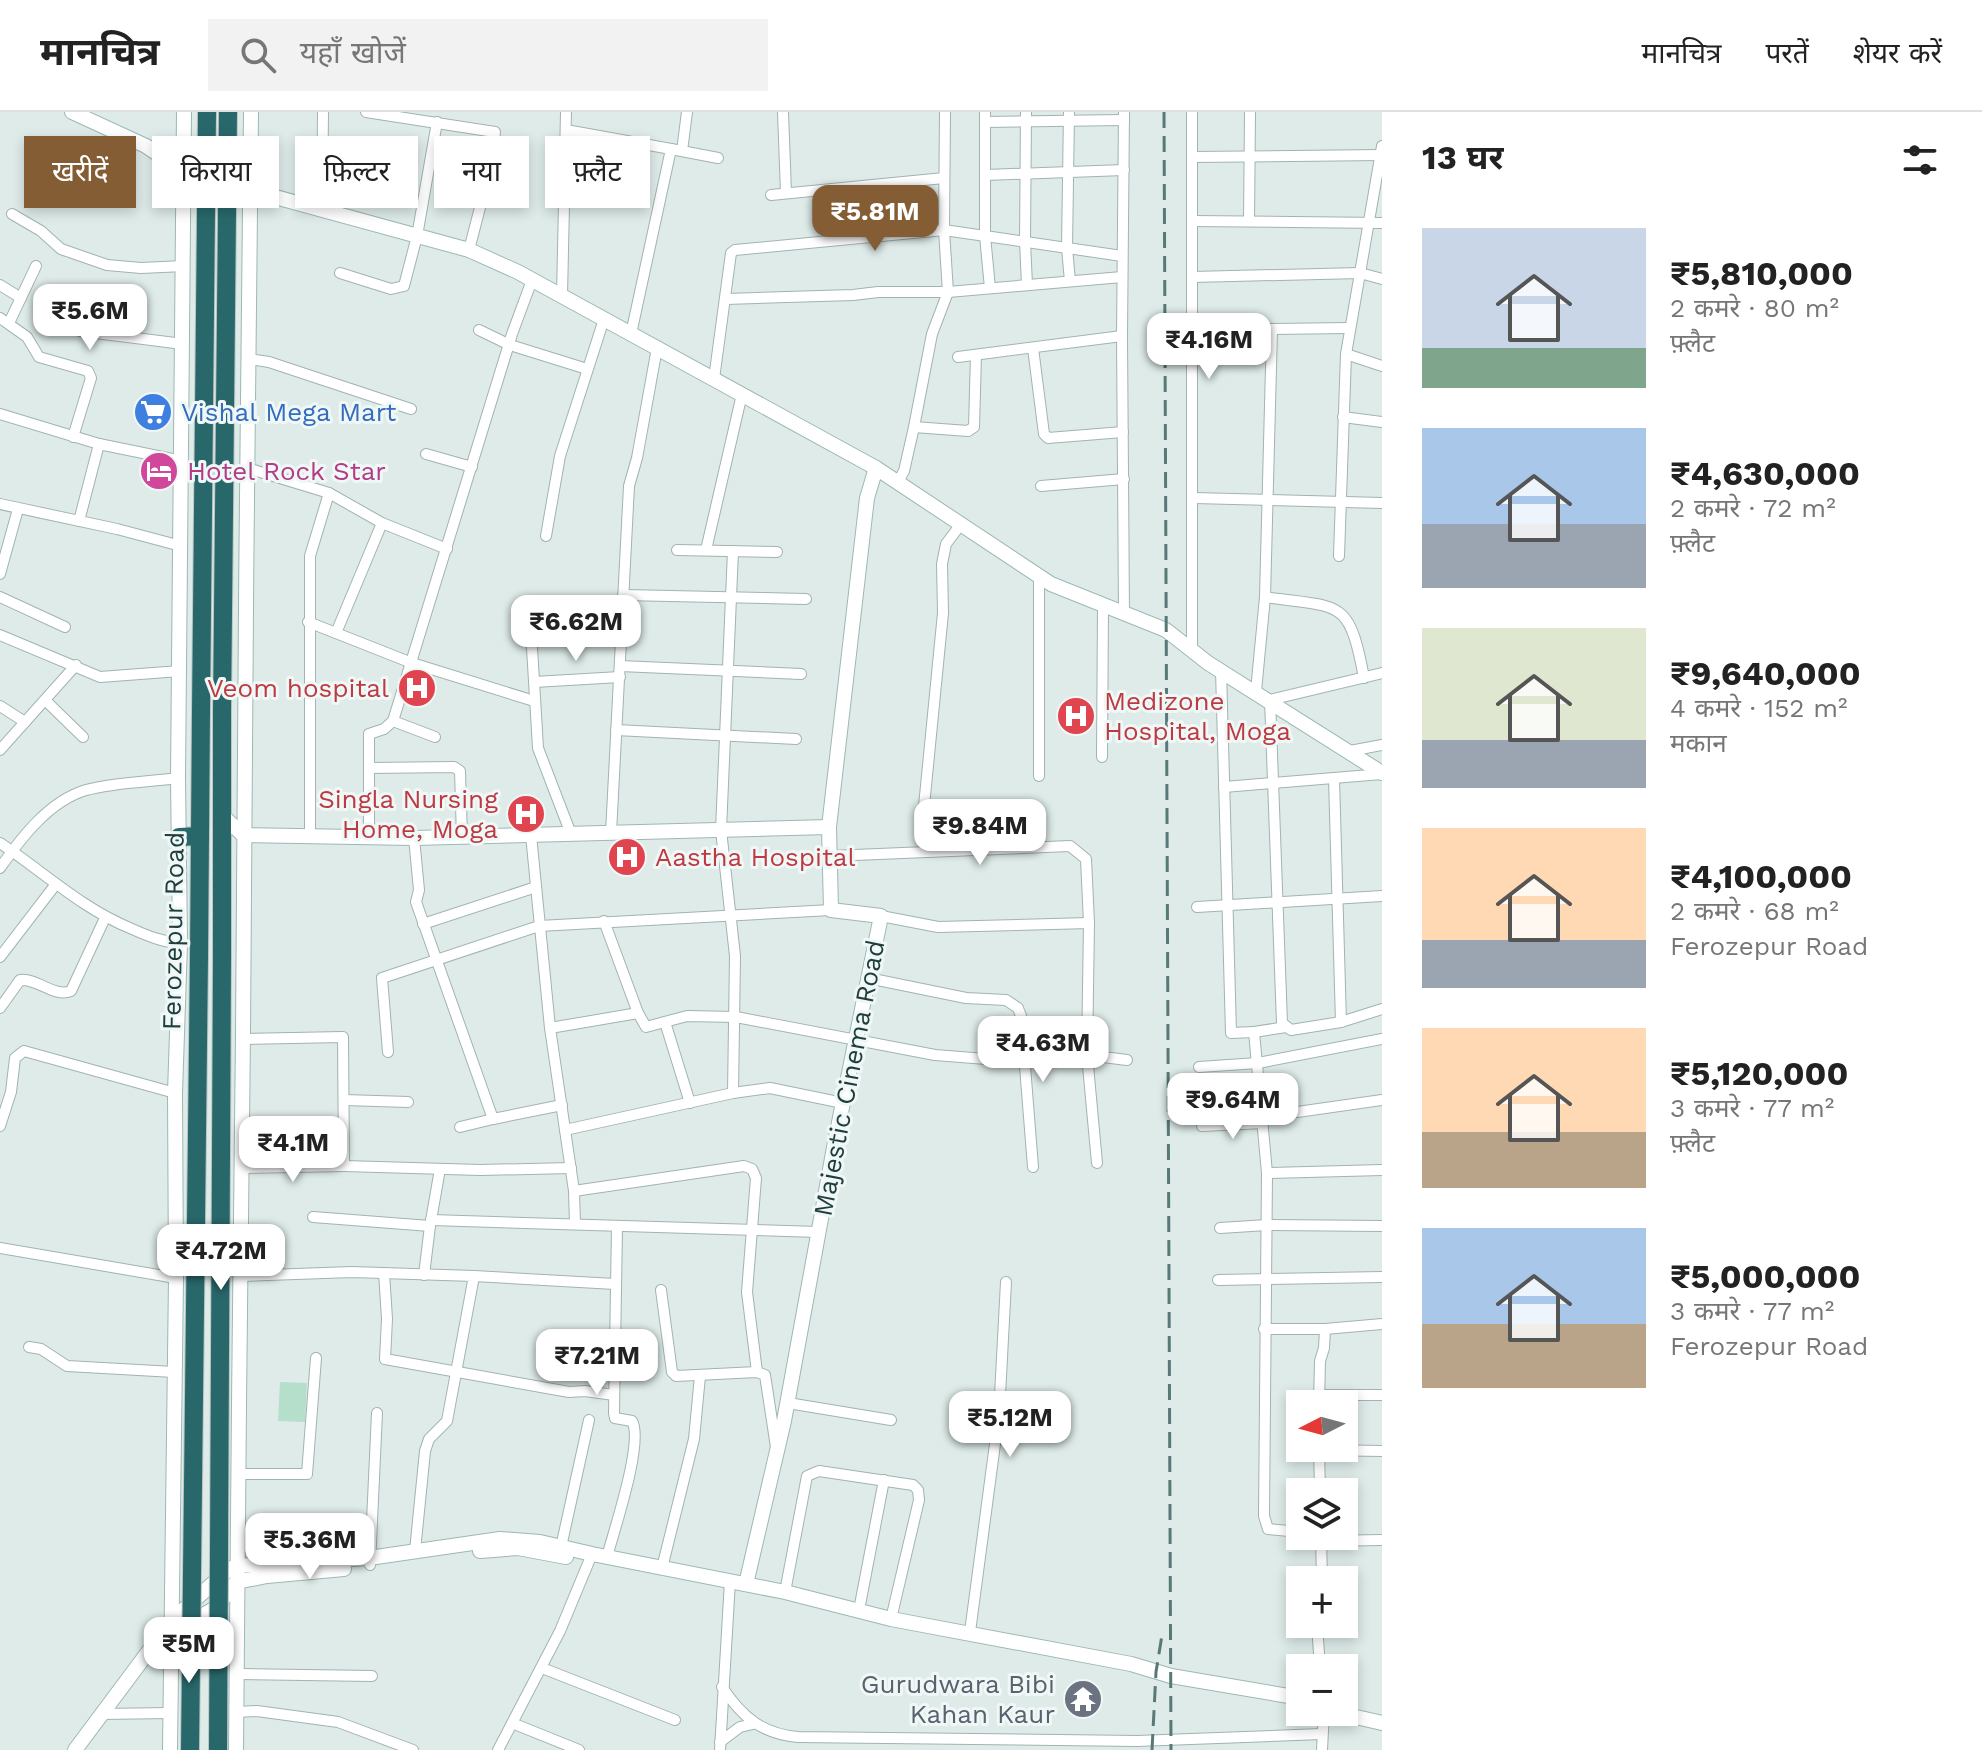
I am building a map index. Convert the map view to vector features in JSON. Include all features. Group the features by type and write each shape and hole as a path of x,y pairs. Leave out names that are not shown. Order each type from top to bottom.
{"highway":[{"name":"Ferozepur Road","path":"190,1750 207,112"},
{"name":"Ferozepur Road","path":"218,1750 228,112"},
{"path":"179,837 200,836"}],"street":[{"path":"72,112 152,150"},
{"path":"184,112 184,136"},
{"path":"248,136 251,112"},
{"path":"322,209 323,112"},
{"path":"366,112 408,115 497,133 469,250"},
{"path":"562,296 566,112"},
{"path":"631,334 687,112"},
{"path":"783,112 786,193"},
{"path":"898,482 904,471 932,334 948,292 944,230 945,112"},
{"path":"1192,112 1192,650"},
{"path":"1249,221 1250,112"},
{"path":"1068,116 1067,248 1070,281"},
{"path":"990,288 985,236 985,117 1124,116 1124,614"},
{"path":"1026,117 1027,285"},
{"path":"340,273 391,289 404,286 417,236 437,122"},
{"path":"566,130 718,158"},
{"path":"1192,157 1382,152 1346,354 1339,556"},
{"path":"985,175 1124,170"},
{"path":"771,195 944,178"},
{"path":"279,197 469,250 532,280 876,468 1039,576 1103,606 1166,630 1221,670 1382,773"},
{"path":"170,1750 176,1278 175,1093 180,943 178,778 183,208"},
{"path":"236,1750 249,359 243,208"},
{"path":"12,214 41,231 61,249 107,265 141,268 184,266"},
{"path":"1192,221 1382,223"},
{"path":"714,379 731,253 735,250 944,230 1122,256"},
{"path":"36,266 21,298 4,321 31,341 39,357 88,371 91,378 73,437"},
{"path":"1192,277 1360,273 1382,279"},
{"path":"726,299 948,292 1122,277"},
{"path":"369,837 369,734 384,729 393,721 532,280"},
{"path":"0,285 21,298"},
{"path":"546,536 556,470 604,319"},
{"path":"1192,326 1349,328"},
{"path":"1256,691 1265,597 1272,329"},
{"path":"479,330 510,345 587,369"},
{"path":"80,331 183,344"},
{"path":"958,357 1122,336"},
{"path":"611,833 629,486 657,348"},
{"path":"1033,348 1044,434 1048,438 1123,432"},
{"path":"1346,354 1382,366"},
{"path":"914,427 968,431 974,427 976,355"},
{"path":"249,359 269,362 411,409"},
{"path":"706,550 742,394"},
{"path":"0,414 99,444 182,461"},
{"path":"1343,417 1382,422"},
{"path":"79,521 99,444"},
{"path":"426,454 472,467"},
{"path":"247,468 329,493 382,523 447,549"},
{"path":"388,1052 382,978 539,926 831,910 829,827 867,498 876,468"},
{"path":"1041,486 1124,479"},
{"path":"310,836 308,622 311,549 329,493"},
{"path":"1194,498 1382,503"},
{"path":"0,504 181,546"},
{"path":"0,574 18,509"},
{"path":"336,633 382,523"},
{"path":"924,806 943,613 942,564 946,544 961,524"},
{"path":"677,550 777,552"},
{"path":"733,551 721,830 731,916 736,1017 733,1093"},
{"path":"1039,576 1039,776"},
{"path":"623,595 806,599"},
{"path":"0,597 65,627"},
{"path":"1265,597 1326,606 1342,613 1356,637 1364,678"},
{"path":"1102,757 1103,606"},
{"path":"308,622 412,663 534,701"},
{"path":"531,631 538,748 571,834"},
{"path":"0,635 107,678 180,671"},
{"path":"0,750 76,665"},
{"path":"534,682 620,672 728,670 801,674"},
{"path":"1221,670 1231,1033 1286,1027"},
{"path":"1270,700 1382,673"},
{"path":"45,700 83,737"},
{"path":"1270,700 1282,1023 1291,1030 1341,1022 1382,1009"},
{"path":"0,706 25,722"},
{"path":"393,721 435,737"},
{"path":"616,730 796,739"},
{"path":"1350,751 1382,745"},
{"path":"369,768 458,769 462,837"},
{"path":"1224,787 1382,773"},
{"path":"0,868 35,822 79,793 94,788 178,778"},
{"path":"1334,779 1341,1022"},
{"path":"224,817 243,835 414,838 829,827"},
{"path":"531,835 550,1028 574,1191 575,1224"},
{"path":"414,838 419,890 416,902 493,1119"},
{"path":"0,843 71,897 105,918 164,942 180,943"},
{"path":"830,856 1070,846 1086,859 1089,923 1087,1055 1097,1163"},
{"path":"0,957 56,884"},
{"path":"423,924 536,887"},
{"path":"1197,907 1382,896"},
{"name":"Majestic Cinema Road","path":"746,1584 788,1403 881,916 831,910"},
{"path":"881,916 938,927 1089,923"},
{"path":"0,1008 16,984 25,978 61,993 71,991 105,918"},
{"path":"604,921 646,1027 694,1016 736,1017 935,1055 1024,1062 1087,1055 1127,1060"},
{"path":"868,978 966,998 1012,1003 1021,1016 1033,1167"},
{"path":"550,1028 638,1013"},
{"path":"665,1022 690,1103"},
{"path":"1254,1032 1267,1173 1264,1516 1268,1529 1286,1531"},
{"path":"243,1039 343,1037 344,1166"},
{"path":"1199,1067 1258,1063 1382,1039"},
{"path":"0,1126 11,1092 15,1058 24,1051 175,1093"},
{"path":"565,1130 733,1093 770,1088 843,1103"},
{"path":"344,1100 408,1102"},
{"path":"1202,1126 1263,1120 1382,1100"},
{"path":"460,1127 562,1105"},
{"path":"574,1191 748,1167 755,1173 747,1292 757,1372"},
{"path":"241,1168 571,1168"},
{"path":"424,1275 440,1169"},
{"path":"1267,1173 1382,1170"},
{"path":"313,1217 430,1223 819,1232"},
{"path":"1220,1228 1267,1225 1382,1226"},
{"path":"498,1750 596,1558 631,1467 636,1433 632,1421 615,1418 617,1226"},
{"path":"0,1248 176,1278"},
{"path":"241,1276 384,1273 615,1284"},
{"path":"384,1273 387,1319 385,1359 569,1392 614,1395"},
{"path":"415,1551 425,1451 429,1439 447,1421 474,1276"},
{"path":"1218,1280 1382,1277"},
{"path":"970,1632 999,1414 1006,1282"},
{"path":"661,1290 672,1372 676,1376 757,1372 765,1375 777,1453"},
{"path":"1264,1329 1325,1329 1382,1324"},
{"path":"1320,1390 1325,1329"},
{"path":"29,1347 41,1349 67,1366 174,1372"},
{"path":"237,1474 307,1474 316,1358"},
{"path":"662,1568 694,1439 700,1376"},
{"path":"1358,1397 1382,1395"},
{"path":"788,1403 891,1420"},
{"path":"370,1562 377,1413"},
{"path":"561,1547 589,1420"},
{"path":"1358,1450 1382,1451"},
{"path":"785,1592 807,1476 819,1471 913,1485 919,1494 891,1619"},
{"path":"859,1610 884,1480"},
{"path":"75,1750 156,1642 221,1575 237,1566 370,1562 415,1551 500,1539 540,1542 596,1558 1134,1671 1214,1691 1286,1704"},
{"path":"1358,1539 1382,1540"},
{"path":"171,1626 217,1607 236,1582 370,1562 518,1548 662,1568 730,1586 746,1584 891,1619 1131,1664 1171,1676 1286,1696"},
{"path":"720,1746 730,1586"},
{"path":"542,1668 675,1720"},
{"path":"238,1674 372,1676"},
{"path":"722,1687 753,1724 782,1736 1137,1741 1322,1734"},
{"path":"1358,1710 1382,1715"},
{"path":"236,1712 257,1711 338,1722 413,1750"},
{"path":"100,1714 170,1713"},
{"path":"1358,1718 1382,1723"},
{"path":"512,1723 579,1750"},
{"path":"720,1746 740,1727 753,1724"},
{"path":"1322,1750 1323,1726"}],"green space":[{"path":"280,1382 307,1383 305,1422 278,1421"}],"railway":[{"path":"1164,112 1171,1750"},
{"path":"1152,1750 1156,1672 1162,1635"}],"place":[{"name":"Vishal Mega Mart","path":"153,412"},
{"name":"Hotel Rock Star","path":"159,471"},
{"name":"Veom hospital","path":"417,688"},
{"name":"Medizone Hospital, Moga","path":"1076,716"},
{"name":"Singla Nursing Home, Moga","path":"526,814"},
{"name":"Aastha Hospital","path":"627,857"},
{"name":"Gurudwara Bibi Kahan Kaur","path":"1083,1699"}]}
